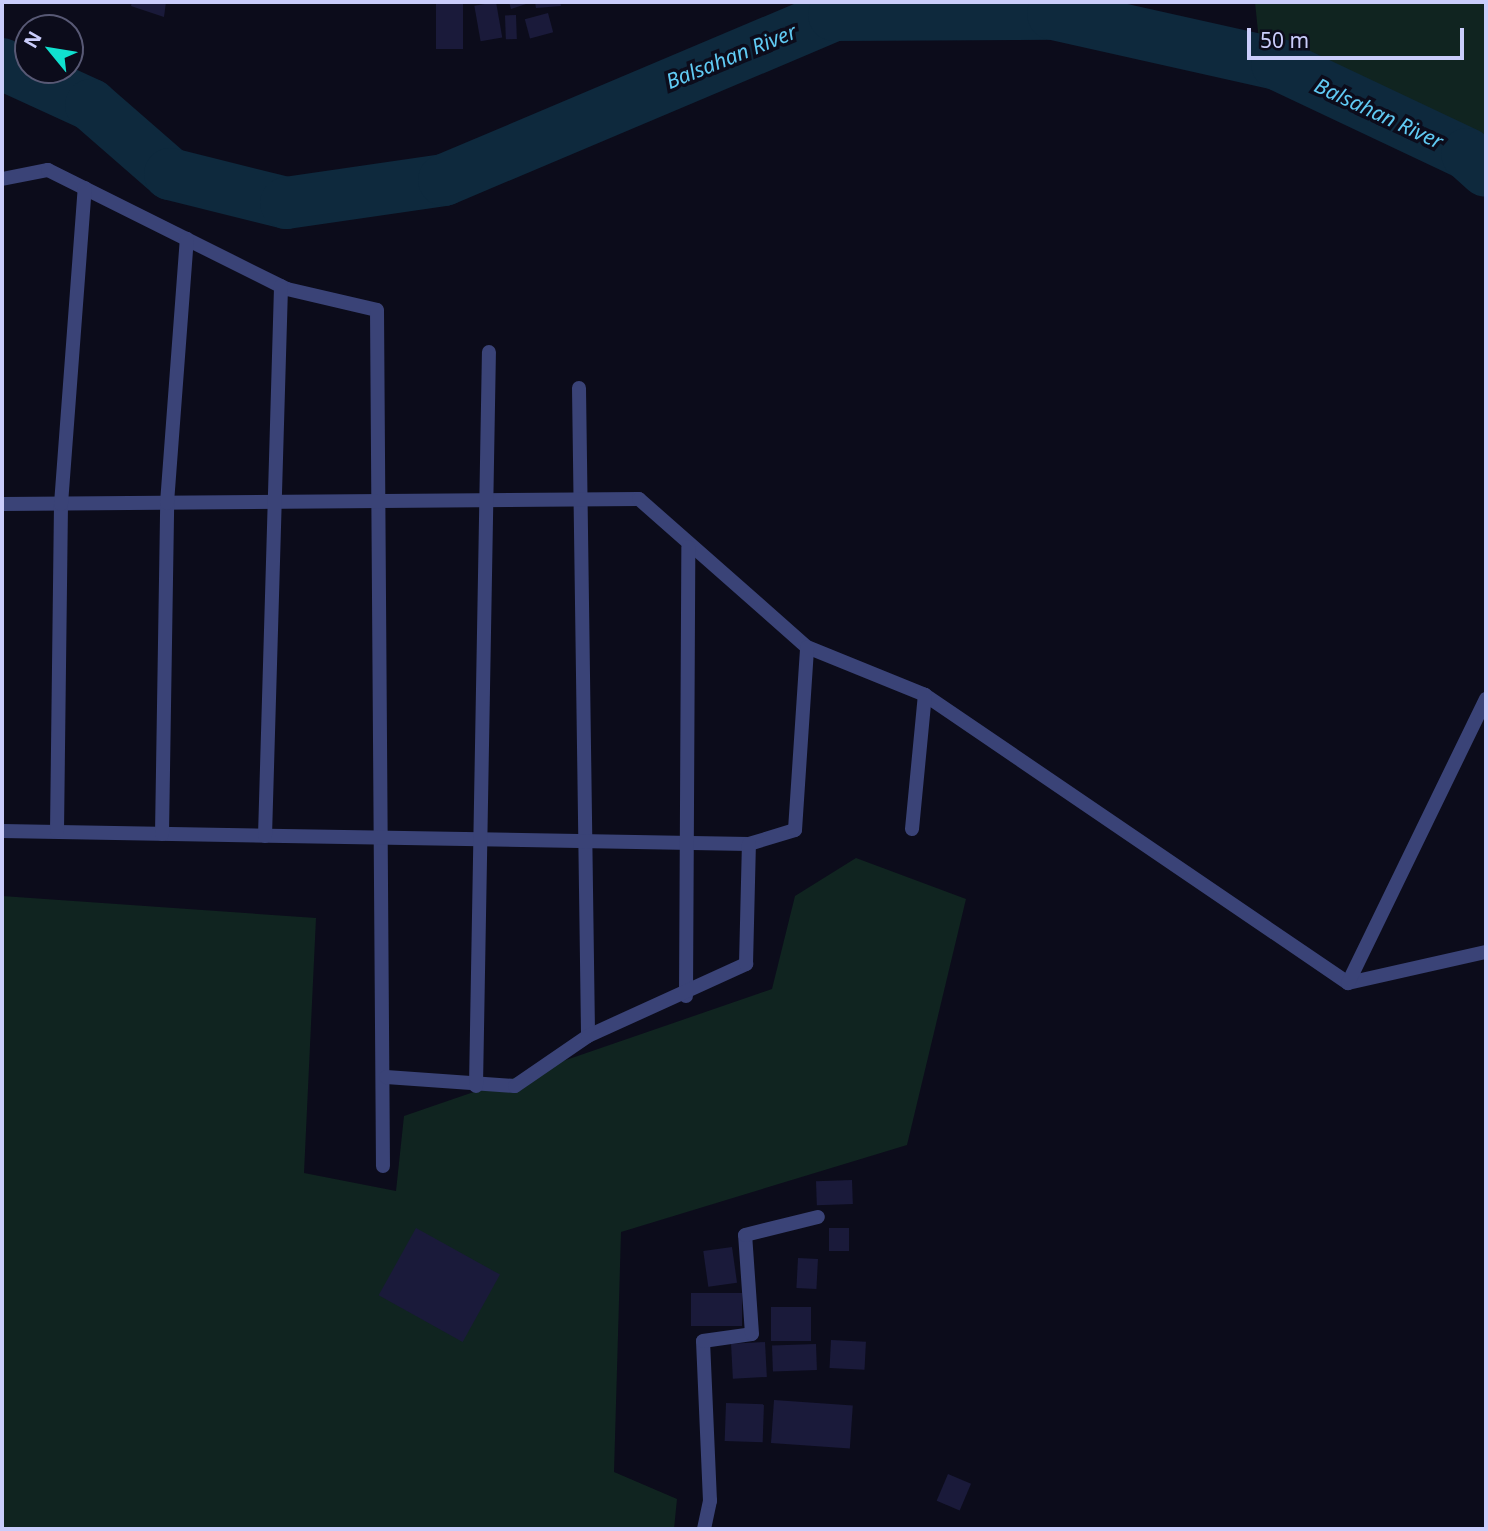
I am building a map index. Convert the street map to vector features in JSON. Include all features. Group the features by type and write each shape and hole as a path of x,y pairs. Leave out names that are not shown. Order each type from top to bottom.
{"street":[{"path":"2,179 48,170 281,286 377,310 374,502 386,1077 383,1166"},
{"path":"57,831 61,504 85,188"},
{"path":"162,834 167,503 187,239"},
{"path":"265,836 270,502 281,286"},
{"path":"476,1086 485,839 489,352"},
{"path":"579,388 588,1036"},
{"path":"2,504 639,499 688,547 807,647 925,695 1349,983 1486,952"},
{"path":"686,996 689,843 688,547"},
{"path":"2,831 749,844 795,830 807,647"},
{"path":"912,829 925,695"},
{"path":"1349,983 1486,699"},
{"path":"386,1077 476,1086 516,1086 588,1036 686,996 746,964 749,844"},
{"path":"704,1529 710,1500 703,1341 752,1334 745,1235 818,1217"}],"green space":[{"path":"1255,2 1486,2 1486,172 1467,154 1261,61"},
{"path":"856,858 966,899 907,1145 621,1232 614,1472 677,1499 674,1529 2,1529 2,896 316,918 304,1173 396,1191 404,1116 772,989 795,896"}],"building":[{"path":"132,2 166,2 164,17 131,6"},
{"path":"436,2 463,2 463,49 436,49"},
{"path":"496,2 502,37 481,41 474,6"},
{"path":"509,2 532,2 511,9"},
{"path":"535,2 560,2 561,6 536,8"},
{"path":"548,13 553,32 530,39 525,19"},
{"path":"505,15 516,15 517,39 506,39"},
{"path":"852,1180 853,1204 817,1205 816,1181"},
{"path":"416,1228 500,1275 463,1342 379,1295"},
{"path":"829,1228 849,1228 849,1251 829,1251"},
{"path":"732,1247 737,1283 708,1287 703,1251"},
{"path":"798,1258 818,1259 816,1289 796,1288"},
{"path":"691,1293 742,1293 742,1326 691,1326"},
{"path":"771,1307 811,1307 811,1341 771,1341"},
{"path":"831,1340 866,1342 864,1370 830,1368"},
{"path":"765,1342 767,1377 733,1379 731,1344"},
{"path":"816,1344 817,1370 773,1372 772,1346"},
{"path":"774,1400 853,1406 850,1448 771,1443"},
{"path":"726,1403 764,1404 763,1442 725,1441"},
{"path":"948,1474 971,1484 960,1510 937,1501"}],"waterway":[{"name":"Balsahan River","path":"2,64 91,105 170,174 286,203 444,180 834,15 1053,14 1277,64 1467,154 1486,171"}]}
